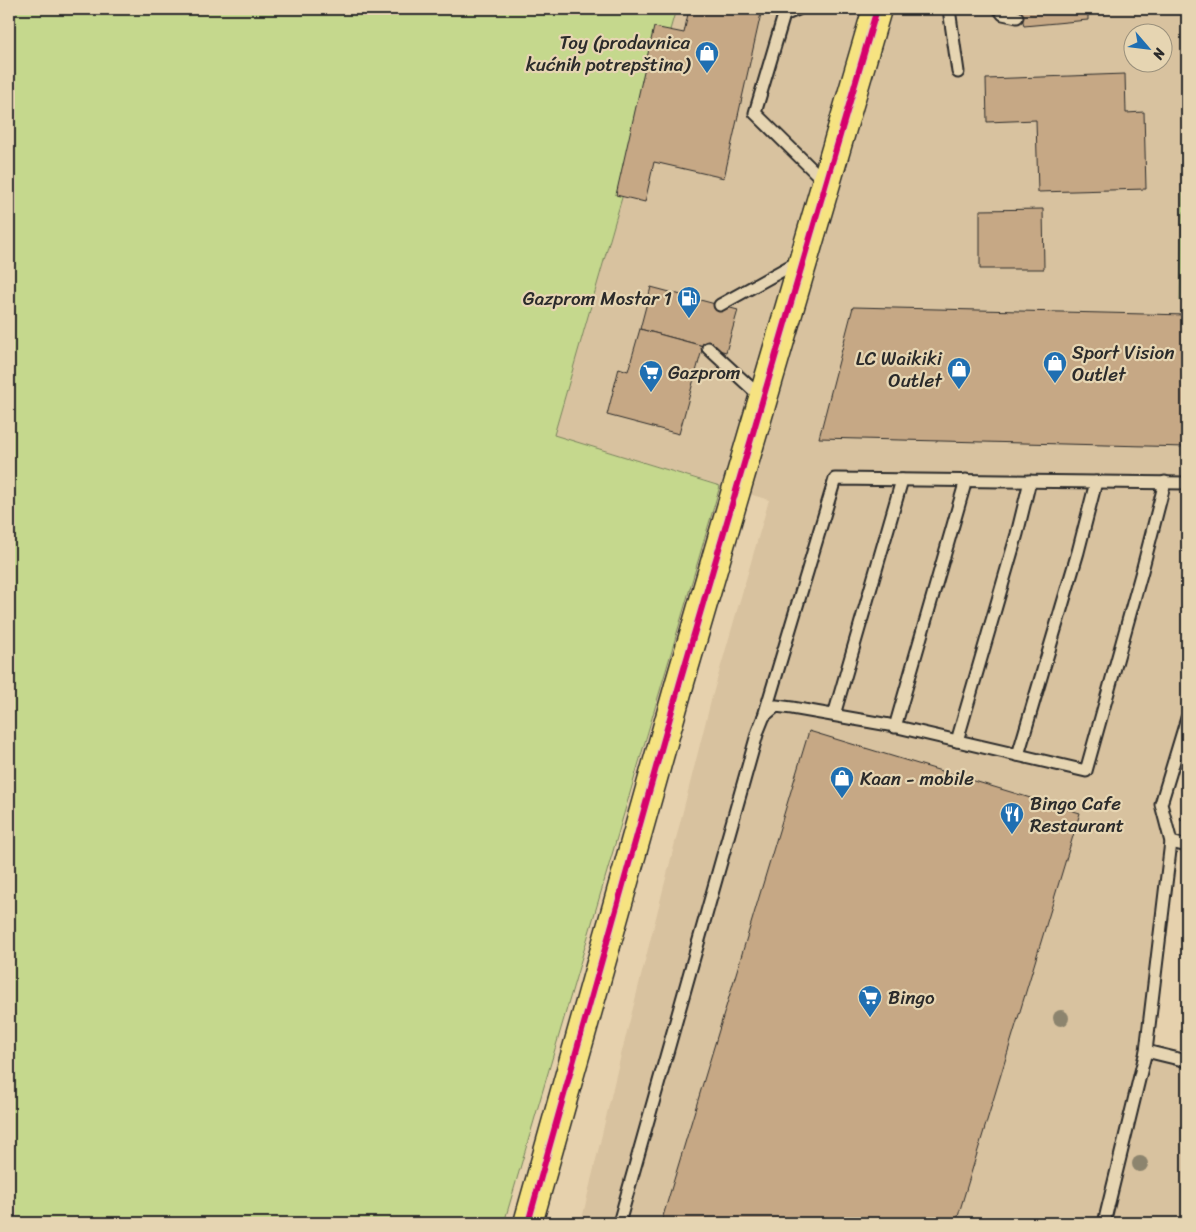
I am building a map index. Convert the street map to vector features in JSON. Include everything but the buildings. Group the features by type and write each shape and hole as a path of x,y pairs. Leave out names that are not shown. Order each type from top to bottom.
{"main road":[{"path":"531,1219 680,682 877,9"}],"lane":[{"path":"798,9 784,15 754,113 826,183"},
{"path":"949,9 958,72"},
{"path":"998,9 1004,14 1017,17"},
{"path":"720,305 804,258"},
{"path":"708,348 763,399"},
{"path":"619,1223 758,731 835,479 1187,483"},
{"path":"834,716 902,480"},
{"path":"895,727 966,480"},
{"path":"957,741 1017,534 1030,481"},
{"path":"1018,755 1078,552 1096,482"},
{"path":"764,716 776,706 895,727 1086,771 1165,482"},
{"path":"1104,1223 1146,1051 1171,842 1162,804 1187,718"},
{"path":"1171,842 1187,846"},
{"path":"1146,1051 1187,1061"}],"shaded area":[{"path":"676,9 1186,9 1180,300 1187,301 1187,718 1161,804 1171,842 1146,1051 1187,1061 1187,1223 581,1223 617,1071 712,697 769,500 554,435"}],"green space":[{"path":"9,9 676,9 554,435 720,486 504,1223 9,1223"},
{"path":"1186,9 1187,301 1180,301"}],"cycle path":[{"path":"528,1223 680,682 877,9"}],"place":[{"name":"Toy (prodavnica kućnih potrepština)","path":"707,74"},
{"name":"Gazprom Mostar 1","path":"689,319"},
{"name":"Sport Vision Outlet","path":"1055,384"},
{"name":"LC Waikiki Outlet","path":"959,390"},
{"name":"Gazprom","path":"651,393"},
{"name":"Kaan - mobile","path":"842,799"},
{"name":"Bingo Cafe Restaurant","path":"1012,835"},
{"name":"Bingo","path":"870,1018"}]}
